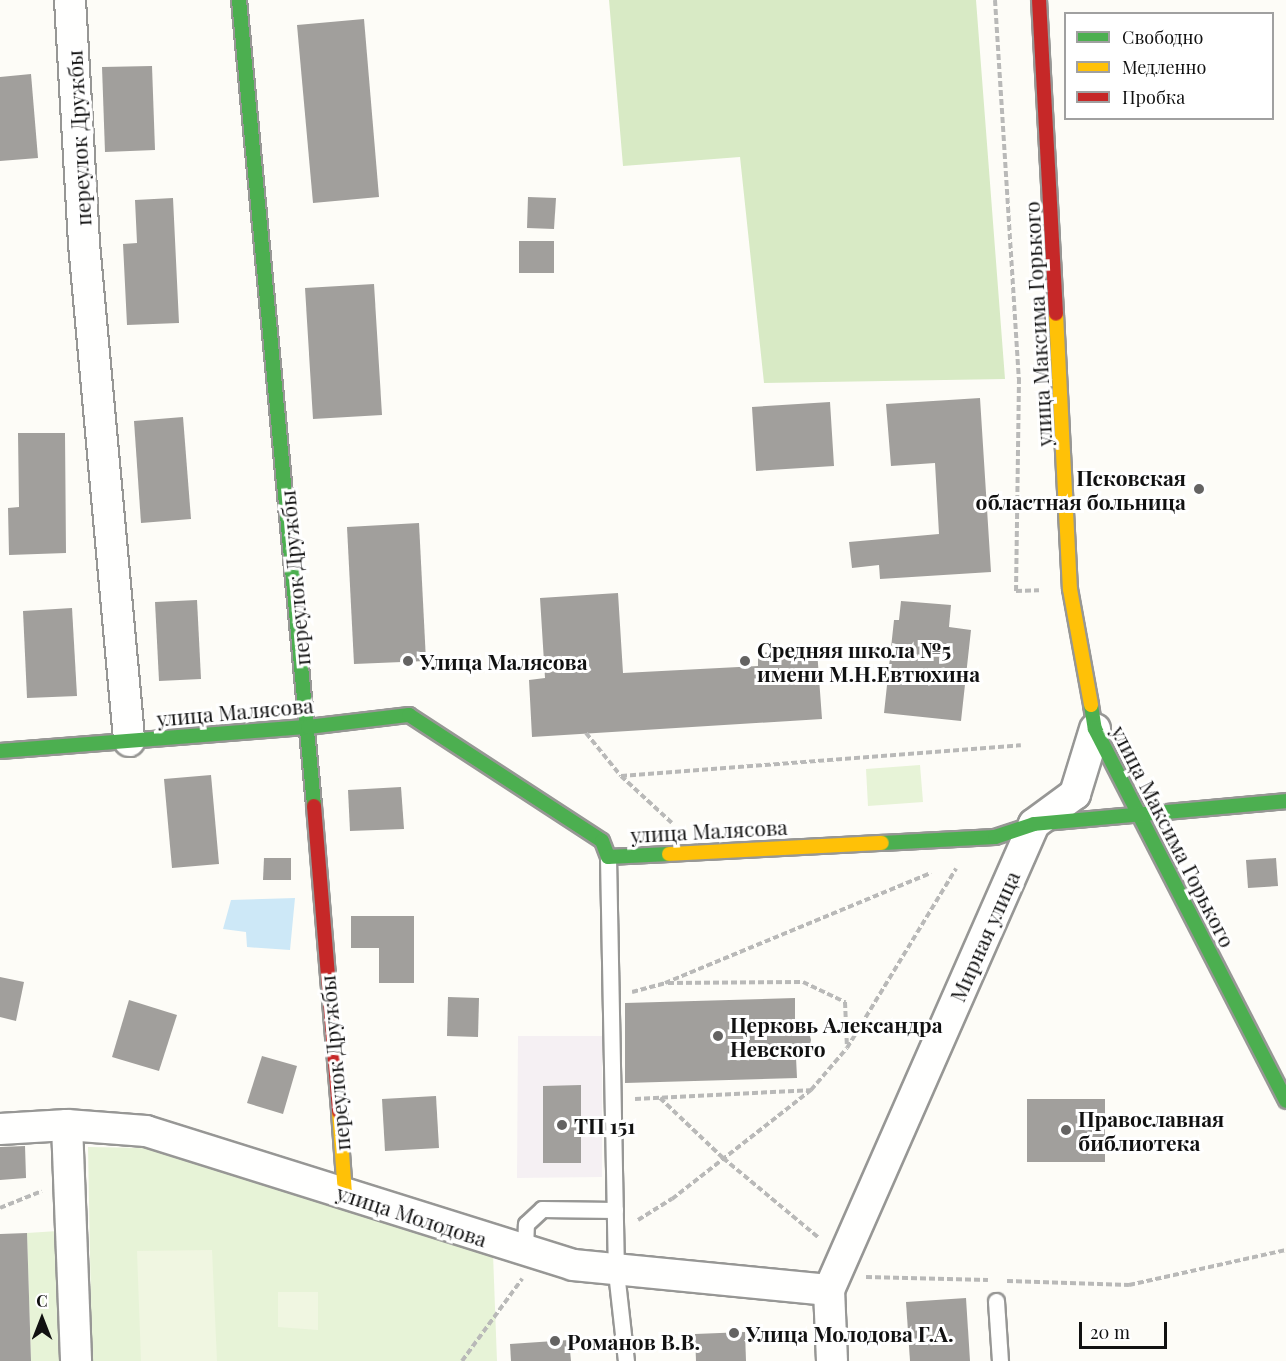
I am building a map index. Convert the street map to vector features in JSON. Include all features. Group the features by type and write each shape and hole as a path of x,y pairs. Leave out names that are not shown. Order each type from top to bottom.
{"street":[{"name":"переулок Дружбы","path":"70,0 84,244 129,741"},
{"name":"переулок Дружбы","path":"239,0 308,727 345,1193"},
{"name":"улица Максима Горького","path":"1039,0 1070,589 1095,729 1137,815 1286,1101"},
{"name":"улица Малясова","path":"0,751 308,727 409,715 602,841 608,856 994,837 1034,824 1286,801"},
{"path":"1034,824 1075,794 1095,729"},
{"name":"Мирная улица","path":"832,1361 832,1283 1034,824"},
{"path":"68,1125 76,1361"},
{"name":"улица Молодова","path":"0,1129 68,1125 146,1131 532,1252 616,1272 832,1283"}],"lane":[{"path":"608,856 616,1272 626,1361"},
{"path":"532,1252 526,1224 542,1209 615,1210"},
{"path":"996,1301 1000,1361"}],"path":[{"path":"994,0 1019,378 1016,591 1070,589"},
{"path":"586,733 621,776 679,830"},
{"path":"621,776 1021,745"},
{"path":"615,1234 672,1200 811,1090 847,1048 960,861 950,866"},
{"path":"611,998 665,983 939,870"},
{"path":"665,983 802,982 845,1002 847,1048"},
{"path":"613,1100 811,1090"},
{"path":"660,1098 723,1158 828,1246"},
{"path":"0,1208 70,1179"},
{"path":"832,1283 1129,1285 1286,1250"},
{"path":"462,1361 532,1252"}],"shaded area":[{"path":"518,1036 602,1036 602,1177 517,1178"}],"green space":[{"path":"609,0 976,0 1005,379 764,383 740,157 623,166"},
{"path":"920,765 923,802 868,806 866,769"},
{"path":"88,1147 147,1148 493,1254 497,1361 92,1361"},
{"path":"73,1230 76,1361 31,1361 27,1233"},
{"path":"212,1250 217,1361 141,1361 137,1251"},
{"path":"278,1292 318,1292 318,1330 278,1327"}],"water":[{"path":"295,898 290,950 247,947 246,932 223,929 231,900"}],"building":[{"path":"364,19 379,197 313,203 297,25"},
{"path":"152,66 155,150 105,152 102,67"},
{"path":"31,74 38,158 0,161 0,77"},
{"path":"528,197 556,198 554,229 527,228"},
{"path":"173,198 179,323 127,325 123,244 137,243 135,200"},
{"path":"519,241 554,241 554,273 519,273"},
{"path":"374,284 382,415 313,419 305,288"},
{"path":"980,398 991,572 880,579 879,565 852,568 849,542 939,534 935,463 891,466 886,404"},
{"path":"830,402 834,466 756,471 752,407"},
{"path":"183,417 191,519 141,523 134,421"},
{"path":"18,433 65,433 66,553 9,555 8,508 19,507"},
{"path":"419,523 426,661 354,664 347,527"},
{"path":"618,593 623,673 758,666 758,653 817,650 822,719 532,737 529,680 545,678 540,598"},
{"path":"197,600 201,679 159,681 155,602"},
{"path":"901,601 951,605 949,627 971,630 961,721 884,713 894,620 899,620"},
{"path":"72,608 77,696 27,698 23,611"},
{"path":"211,775 219,864 172,868 164,779"},
{"path":"401,787 404,829 350,831 348,790"},
{"path":"264,858 291,858 291,880 263,880"},
{"path":"1276,858 1278,886 1248,888 1246,860"},
{"path":"351,916 414,916 414,983 379,983 379,948 351,948"},
{"path":"0,977 24,982 16,1021 0,1017"},
{"path":"448,997 479,998 478,1037 447,1036"},
{"name":"Церковь Александра Невского","path":"795,998 795,1025 809,1032 811,1040 809,1049 796,1057 797,1078 625,1083 625,1003"},
{"path":"129,1000 177,1015 159,1071 112,1057"},
{"path":"262,1056 297,1066 283,1114 247,1103"},
{"name":"ТП 151","path":"581,1085 581,1163 543,1163 543,1086"},
{"path":"436,1096 439,1148 385,1151 382,1099"},
{"name":"Православная библиотека","path":"1027,1099 1105,1099 1105,1162 1027,1162"},
{"path":"25,1146 26,1178 0,1180 0,1147"},
{"path":"27,1233 31,1361 0,1361 0,1234"},
{"path":"966,1298 970,1361 910,1361 906,1302"},
{"path":"745,1332 746,1361 696,1361 695,1334"},
{"path":"569,1340 571,1361 511,1361 510,1344"}],"traffic: fast":[{"path":"239,0 314,806"},
{"path":"1091,705 1095,729 1286,1101"},
{"path":"0,751 308,727 409,715 602,841 608,857 669,854"},
{"path":"882,843 995,837 1034,824 1286,801"}],"traffic: slow":[{"path":"1056,314 1070,589 1091,705"},
{"path":"669,854 882,843"},
{"path":"339,1112 345,1193"}],"traffic: jam":[{"path":"1039,0 1056,314"},
{"path":"314,806 339,1112"}],"place":[{"name":"Псковская областная больница","path":"1199,489"},
{"name":"Улица Малясова","path":"408,661"},
{"name":"Средняя школа №5 имени М.Н.Евтюхина","path":"745,661"},
{"name":"Церковь Александра Невского","path":"718,1036"},
{"name":"ТП 151","path":"562,1125"},
{"name":"Православная библиотека","path":"1066,1130"},
{"name":"Улица Молодова Г.А.","path":"734,1333"},
{"name":"Романов В.В.","path":"555,1341"}]}
